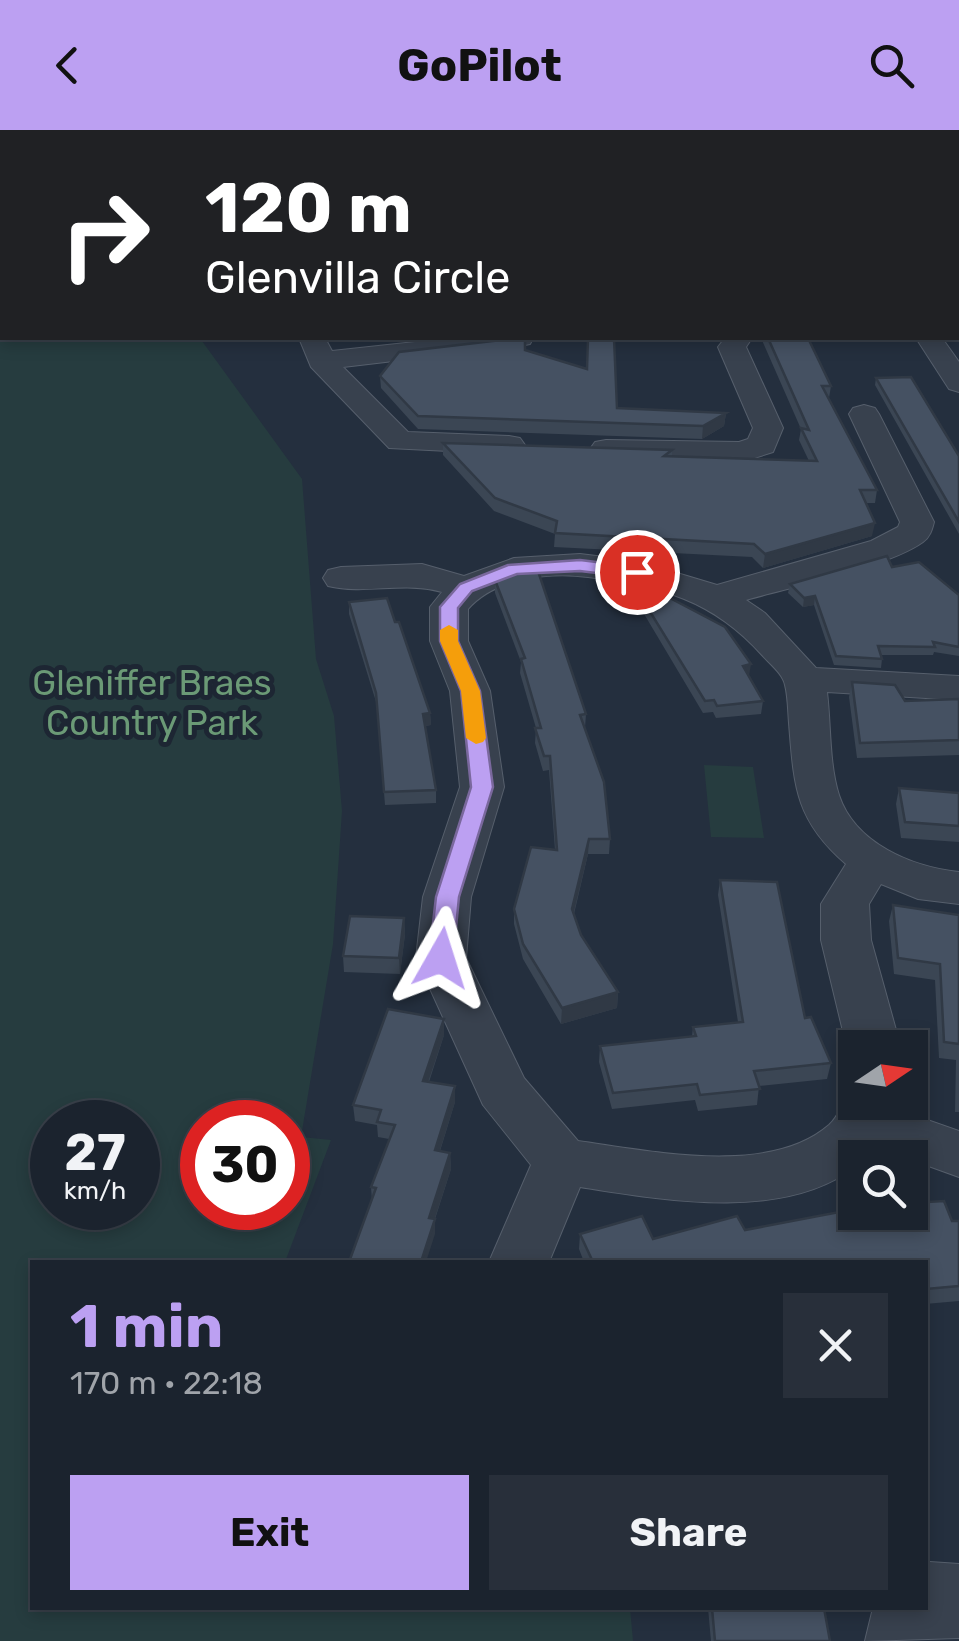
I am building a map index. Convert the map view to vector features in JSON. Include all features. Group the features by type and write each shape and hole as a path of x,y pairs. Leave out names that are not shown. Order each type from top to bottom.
{"street":[{"path":"317,349 483,340"},
{"path":"570,448 702,453 742,452 762,445 768,428 732,348 737,340"},
{"path":"942,347 959,382"},
{"path":"317,349 348,393 400,441 532,446"},
{"path":"717,597 884,548 914,533 917,522 860,425"},
{"path":"864,1120 845,1148 792,1172 746,1181 688,1178 561,1162 502,1090 441,958 447,897 482,787 470,691 449,641 449,607 466,588 514,569 580,566 637,572 717,597 752,621 805,679 817,796 838,832 870,861 918,882 959,888"},
{"path":"331,577 422,575 466,588"},
{"path":"805,679 959,688"},
{"path":"869,1030 846,940 845,904 870,861"},
{"path":"886,1120 959,1154"},
{"path":"521,1260 561,1162"}],"green space":[{"name":"Gleniffer Braes Country Park","path":"0,340 203,340 302,479 316,659 334,716 342,811 333,944 307,1100 180,1100 180,1230 297,1230 286,1260 30,1260 30,1610 630,1610 633,1641 0,1641"},
{"path":"704,765 753,767 764,838 711,837"},
{"name":"Gleniffer Braes Country Park","path":"310,1138 331,1140 310,1196"}],"building":[{"path":"525,340 525,350 587,369 588,340 614,340 617,408 726,413 703,426 418,416 380,376 399,352"},
{"path":"769,340 809,340 831,386 822,386 877,490 860,490 875,523 765,554 754,544 555,533 557,521 495,498 443,443 672,450 664,456 817,461 801,428 809,430"},
{"path":"911,377 959,456 959,522 876,378"},
{"path":"887,556 892,567 919,562 959,595 959,647 933,642 935,647 878,646 882,659 836,656 815,596 804,598 790,584"},
{"path":"537,568 586,714 580,715 604,782 610,839 589,839 572,909 581,935 618,992 562,1008 523,944 514,909 531,847 557,850 550,756 544,756 535,728 541,728 521,659 525,658 495,580"},
{"path":"628,576 725,627 751,664 743,666 763,701 717,706 714,700 705,701"},
{"path":"387,598 430,713 423,714 436,790 384,792 376,693 349,602"},
{"path":"852,682 895,685 905,701 959,699 959,740 860,743"},
{"path":"899,788 959,793 959,826 905,822"},
{"path":"720,880 777,882 805,1018 811,1017 831,1063 754,1071 760,1089 700,1095 697,1084 613,1093 600,1046 696,1036 693,1027 743,1022"},
{"path":"893,905 959,915 959,1044 944,1042 940,964 898,958"},
{"path":"350,916 404,918 399,958 343,956"},
{"path":"388,1009 444,1019 423,1081 455,1086 435,1150 450,1153 429,1218 435,1219 422,1260 350,1260 376,1188 371,1187 395,1125 377,1122 381,1110 353,1105"},
{"path":"944,1201 952,1221 959,1221 959,1286 928,1289 928,1260 592,1260 580,1234 642,1216 653,1239 737,1216 745,1230 838,1212 838,1230 928,1230 928,1202"},
{"path":"712,1610 824,1610 830,1641 715,1641"}],"slow traffic":[{"path":"449,630 449,641 470,691 476,738"}],"route":[{"path":"441,958 447,897 482,787 470,691 449,641 449,607 466,588 514,569 580,566 637,572"}]}
